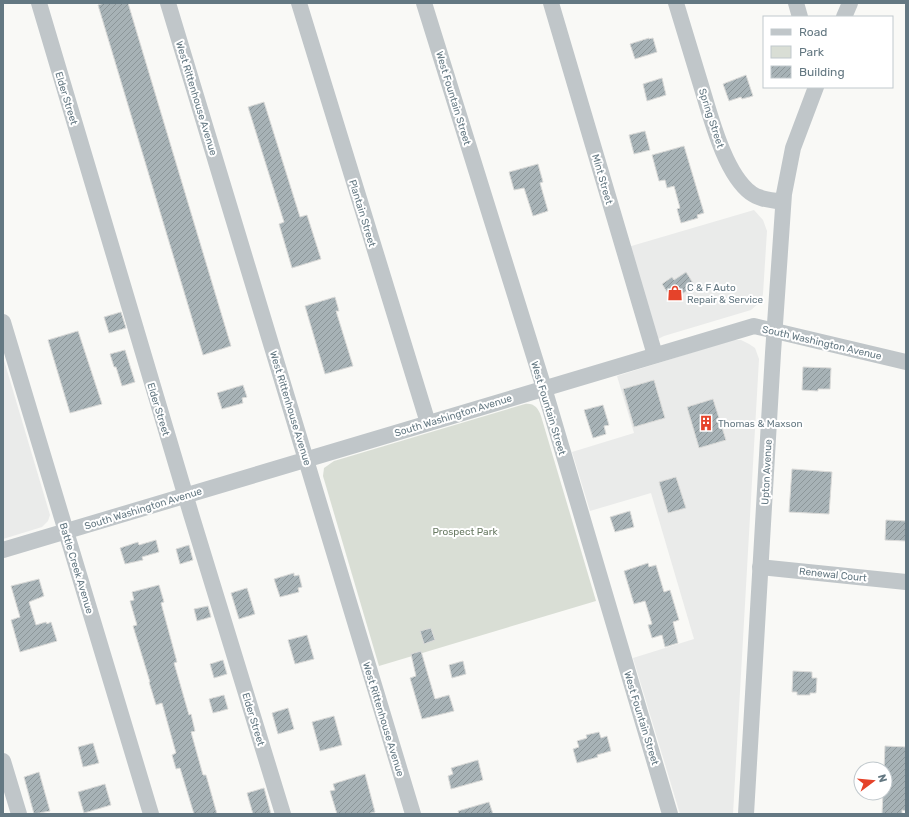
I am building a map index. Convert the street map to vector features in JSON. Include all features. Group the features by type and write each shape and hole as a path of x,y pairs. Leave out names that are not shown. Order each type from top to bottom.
{"street":[{"name":"Elder Street","path":"39,3 185,496 283,814"},
{"name":"West Rittenhouse Avenue","path":"168,3 413,814"},
{"name":"Plantain Street","path":"299,3 428,423"},
{"name":"West Fountain Street","path":"424,3 544,388 670,814"},
{"name":"Mint Street","path":"551,3 655,355"},
{"name":"Spring Street","path":"676,3 713,126 726,158 739,180 756,197 783,202"},
{"path":"796,3 800,16"},
{"path":"844,16 850,3"},
{"name":"Upton Avenue","path":"746,814 783,202 793,148 816,88"},
{"name":"Battle Creek Avenue","path":"3,322 150,814"},
{"name":"South Washington Avenue","path":"3,550 754,326 906,362"},
{"name":"Renewal Court","path":"760,567 906,582"},
{"path":"3,760 20,814"}],"shaded area":[{"path":"754,210 763,220 767,231 763,294 761,301 751,310 664,336 656,340 628,247"},
{"path":"732,340 741,340 755,348 759,359 733,814 680,814 633,658 694,639 651,493 590,511 572,452 634,433 617,376"},
{"path":"3,357 50,515 48,521 42,527 3,539"}],"green space":[{"name":"Prospect Park","path":"525,404 531,404 535,407 541,416 596,601 379,666 323,476 324,468 334,461"}],"building":[{"path":"104,3 128,3 231,346 203,355 98,5"},
{"path":"653,38 657,52 635,59 630,44"},
{"path":"746,75 753,96 742,99 741,97 729,101 723,84"},
{"path":"662,78 666,95 647,101 643,84"},
{"path":"264,102 300,217 307,215 321,259 292,268 279,224 284,222 248,107"},
{"path":"645,131 650,150 634,154 629,135"},
{"path":"684,146 704,213 697,215 698,218 681,223 677,209 680,208 674,186 667,188 665,180 659,181 652,155"},
{"path":"538,164 543,182 540,183 548,211 533,216 524,188 514,190 509,172"},
{"name":"C & F Auto Repair & Service","path":"686,272 695,286 672,300 662,284 672,277 674,280"},
{"path":"335,297 339,311 336,311 353,366 325,374 305,306"},
{"path":"121,312 126,328 109,333 104,317"},
{"path":"78,331 102,404 70,413 48,340"},
{"path":"125,350 135,382 122,386 110,354"},
{"path":"803,367 831,368 830,389 818,389 818,391 802,390"},
{"path":"654,380 665,418 634,427 623,389"},
{"path":"243,385 247,397 242,398 243,403 222,409 217,393"},
{"name":"Thomas & Maxson","path":"713,399 726,440 699,448 687,407"},
{"path":"603,405 609,425 604,426 606,434 593,438 584,410"},
{"path":"792,469 832,472 829,514 789,512"},
{"path":"676,477 686,508 668,513 659,482"},
{"path":"630,511 634,527 615,532 610,517"},
{"path":"886,520 906,521 906,541 885,540"},
{"path":"156,540 159,552 142,557 143,560 125,564 120,548 138,542 139,545"},
{"path":"189,545 193,560 180,564 176,549"},
{"path":"648,563 649,567 656,565 664,592 670,590 679,620 673,622 678,643 665,647 662,635 652,638 648,625 652,624 645,601 634,604 624,571"},
{"path":"294,573 294,576 299,575 302,587 298,588 299,592 280,597 274,579"},
{"path":"39,579 44,596 29,602 36,625 51,622 57,641 20,652 11,620 20,617 11,586"},
{"path":"159,585 164,602 161,603 177,662 174,663 195,731 191,732 203,775 206,775 217,814 194,814 180,768 176,769 172,755 176,753 162,703 156,705 133,626 137,625 130,601 134,600 132,592"},
{"path":"247,588 255,614 239,619 231,593"},
{"path":"208,606 211,617 197,621 194,609"},
{"path":"431,628 435,640 424,644 420,631"},
{"path":"307,635 314,659 295,664 288,640"},
{"path":"421,651 435,699 449,695 454,711 422,719 410,678 416,676 411,654"},
{"path":"223,660 227,674 214,678 210,664"},
{"path":"463,661 466,674 452,678 449,665"},
{"path":"793,671 812,672 812,678 817,678 816,693 810,693 810,695 797,695 797,692 792,692"},
{"path":"224,695 228,709 213,713 209,699"},
{"path":"288,708 294,729 278,734 272,713"},
{"path":"334,716 342,745 320,751 312,722"},
{"path":"599,732 601,738 607,736 611,751 597,755 598,757 577,763 573,749 579,747 577,741 587,738 586,735"},
{"path":"93,743 99,763 83,767 78,747"},
{"path":"885,746 906,747 906,811 902,810 902,814 882,814 883,801 893,801 893,761 884,761"},
{"path":"478,760 483,780 451,789 448,776 453,774 451,768"},
{"path":"39,772 50,811 34,814 24,777"},
{"path":"365,774 375,812 367,814 337,814 330,791 335,790 333,784"},
{"path":"105,784 111,805 84,813 78,792"},
{"path":"264,788 271,814 253,814 247,793"},
{"path":"489,802 493,814 459,814 458,811"}],"place":[{"name":"C & F Auto Repair & Service","path":"675,293"},
{"name":"Thomas & Maxson","path":"706,423"}]}
